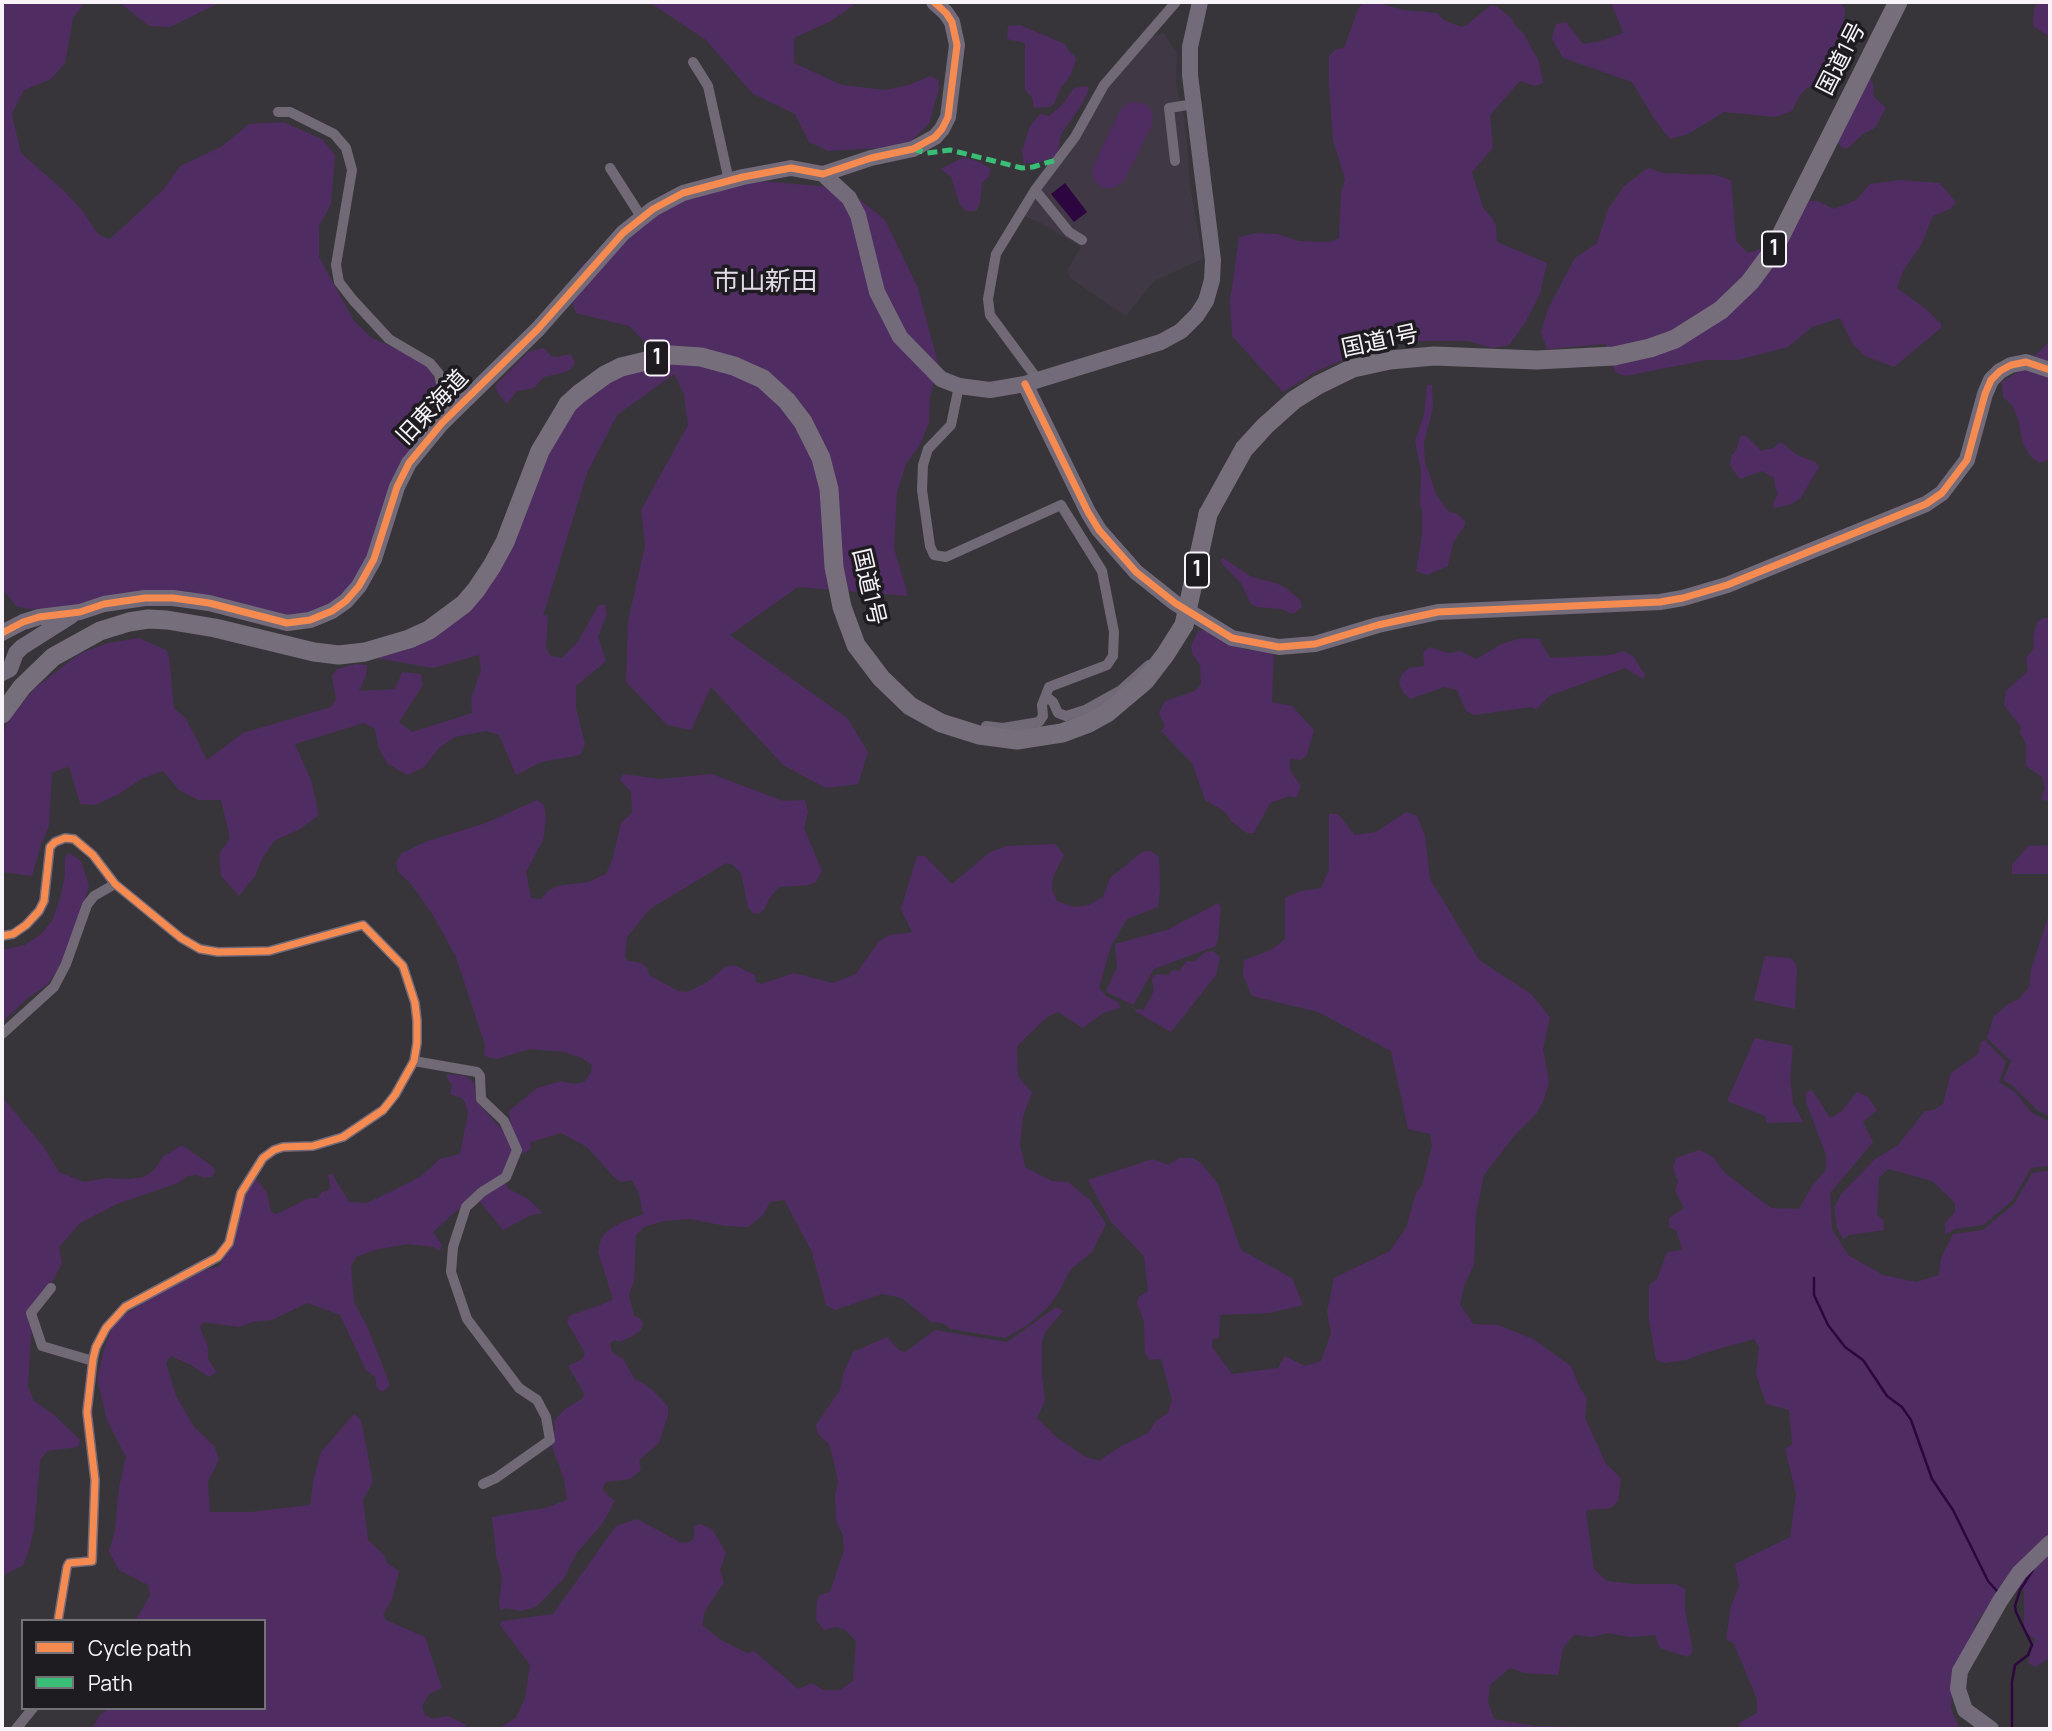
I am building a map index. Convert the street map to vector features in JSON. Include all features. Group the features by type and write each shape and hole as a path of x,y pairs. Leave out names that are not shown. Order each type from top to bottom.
{"highway":[{"name":"国道1号","path":"2,715 9,676 40,667 68,647 100,631 129,622 148,619 215,628 314,652 340,655 365,652 429,630 464,604 492,566 505,542 540,451 568,404 589,386 621,367 671,355 691,356 734,366 763,379 787,401 803,422 821,458 829,489 834,567 842,607 856,645 881,678 909,706 963,731 1017,740 1062,733 1089,723 1107,713 1144,681 1184,625 1208,514 1244,449 1285,409 1318,385 1353,368 1390,360 1434,356 1591,359 1650,348 1675,339 1721,310 1750,282 1773,251 1898,2"}],"street":[{"name":"旧東海道","path":"2,633 39,617 80,612 124,600 145,598 173,598 209,603 287,623 310,620 332,611 359,586 374,559 397,486 409,463 448,417 538,329 623,233 653,209 683,193 772,170 791,168 823,174 872,158 913,149 925,144 942,129 952,100 956,61 955,33 946,13 934,2"},
{"path":"1177,2 1104,85 1075,137 1035,190 996,254 988,307 995,324 1032,382 1088,512 1099,530 1136,572 1175,603 1232,638 1279,647 1315,644 1378,625 1438,612 1651,603 1683,598 1727,585 1926,504 1942,493 1967,460 1984,394 1991,380 2011,365 2026,362 2050,370"},
{"path":"823,174 849,198 858,215 877,292 900,337 941,379 958,386 990,390 1032,382 1161,342 1181,331 1197,315 1206,301 1212,280 1213,260 1194,104 1190,47 1200,2"},
{"path":"693,62 708,86 729,181"},
{"path":"1175,160 1169,108 1194,104"},
{"path":"278,112 290,112 334,134 346,148 352,170 336,265 339,282 389,339 430,363 439,373 448,417"},
{"path":"610,168 642,218"},
{"path":"1035,190 1069,232 1082,240"},
{"path":"958,386 951,425 928,449 923,464 924,501 930,546 934,555 946,557 1060,505 1102,571 1114,632 1113,656 1107,665 1049,687 1042,705 1043,716 1039,722 1003,728 978,726 963,731"},
{"path":"9,676 16,653 36,637 80,612"},
{"path":"23,622 36,627 36,637"},
{"path":"1047,697 1053,702 1058,713 1066,716 1085,710 1121,690 1142,669 1165,655"},
{"path":"2,936 13,934 39,911 44,901 50,847 65,838 74,839 82,844 114,884 181,938 200,949 269,951 363,925 403,966 415,1003 417,1021 414,1060 395,1095 383,1110 365,1124 334,1140 313,1146 283,1147 263,1158 241,1193 227,1247 218,1257 125,1307 106,1328 96,1347 87,1412 95,1480 92,1561 69,1563 58,1619"},
{"path":"2,1034 54,987 66,964 87,905 94,896 114,884"},
{"path":"414,1060 477,1072 480,1076 481,1099 504,1121 517,1150 506,1177 482,1192 466,1207 453,1247 451,1272 467,1319 519,1388 537,1400 546,1418 550,1440 496,1478 483,1484"},
{"path":"51,1288 32,1313 42,1346 93,1361"},
{"path":"1990,1729 1965,1710 1958,1689 1960,1671 2012,1582 2050,1543"},
{"path":"16,1729 31,1710"}],"shaded area":[{"path":"2,2 85,2 73,18 65,63 51,79 24,90 12,113 21,153 63,190 81,209 99,235 110,239 164,189 180,166 221,147 249,124 283,122 322,139 335,155 331,204 319,226 319,257 354,321 372,338 430,363 439,394 442,423 402,476 384,527 349,591 320,612 270,617 165,595 197,590 133,595 61,608 29,609 16,606 2,588"},
{"path":"119,2 221,2 170,27 149,26"},
{"path":"649,2 858,2 831,21 794,38 794,63 842,85 884,90 909,85 930,76 938,80 939,88 929,124 910,142 880,148 828,151 809,142 795,114 753,94 706,40"},
{"path":"1364,2 1437,13 1444,20 1461,27 1491,5 1498,7 1512,19 1524,34 1539,62 1543,83 1535,86 1520,81 1490,115 1493,148 1472,172 1483,208 1496,226 1497,242 1547,263 1540,294 1525,323 1509,345 1492,348 1468,341 1406,341 1365,350 1315,372 1283,392 1232,336 1230,302 1239,237 1258,233 1277,234 1299,241 1330,242 1339,238 1341,193 1345,179 1333,140 1329,56 1336,49 1344,48 1358,9"},
{"path":"1611,2 1840,2 1845,9 1840,71 1829,84 1808,87 1800,95 1792,111 1776,117 1724,112 1688,134 1670,139 1632,82 1563,58 1552,39 1556,24 1566,22 1583,44 1623,33"},
{"path":"2039,2 2050,2 2050,37 2033,26 2034,8"},
{"path":"1020,25 1065,44 1075,56 1071,75 1050,107 1034,108 1032,97 1025,90 1025,43 1007,39 1008,26"},
{"path":"1164,33 1177,53 1176,84 1185,121 1190,186 1203,259 1154,281 1126,316 1070,278 1068,269 1081,247 1037,221 1022,216 1098,96 1147,38"},
{"path":"1866,79 1873,84 1874,97 1886,108 1875,128 1843,149 1838,143"},
{"path":"1087,86 1089,89 1082,104 1061,134 1057,156 1037,163 1024,163 1022,151 1030,126 1040,114 1049,116 1062,105 1074,88"},
{"path":"1129,103 1147,105 1150,109 1153,116 1151,127 1124,181 1114,188 1102,188 1093,179 1092,169 1120,110"},
{"path":"964,157 991,169 989,177 982,183 980,203 976,211 966,211 960,205 951,177 941,169"},
{"path":"1648,168 1664,173 1715,175 1731,180 1736,241 1748,253 1766,247 1806,201 1817,201 1834,209 1856,200 1870,184 1901,180 1939,183 1956,202 1950,209 1933,216 1921,245 1903,271 1897,288 1927,310 1941,324 1941,328 1894,367 1865,356 1852,343 1840,318 1812,327 1788,347 1738,360 1707,360 1625,376 1615,372 1606,344 1547,349 1541,333 1547,311 1575,258 1597,243 1608,209 1624,186"},
{"path":"736,179 830,187 859,199 885,220 918,288 938,364 930,397 929,422 921,443 906,464 897,492 894,548 908,596 798,587 730,635 847,718 868,752 858,784 826,788 783,765 711,687 691,730 667,725 626,682 628,621 645,546 641,510 688,425 684,394 674,374 617,415 587,473 543,616 548,615 546,648 551,656 562,658 579,640 598,606 605,604 607,614 598,637 606,661 576,686 576,708 585,744 580,755 541,762 516,775 499,735 486,731 455,737 440,747 424,767 407,775 388,764 379,749 375,729 364,723 295,744 311,780 319,815 300,829 274,841 255,876 239,896 221,876 219,854 230,838 221,800 198,800 179,790 163,771 141,779 119,794 95,805 80,804 69,766 52,773 49,826 32,876 2,872 2,739 7,722 34,689 79,654 108,643 139,638 166,650 169,656 174,708 186,719 207,760 243,733 331,707 336,699 332,676 337,669 356,664 367,665 366,676 359,691 395,689 402,672 421,674 423,685 399,722 412,732 472,713 471,699 481,670 479,655 433,668 376,658 474,598 555,424 600,378 657,358 674,371 629,326 576,313 567,288 582,265 664,208"},
{"path":"1065,183 1087,212 1074,222 1051,194"},
{"path":"2050,341 2050,459 2040,463 2031,457 2023,444 2018,419 2012,405 2003,397 2002,382 2018,372"},
{"path":"544,348 551,356 570,354 575,362 572,368 544,377 534,388 517,391 507,404 495,386 528,352"},
{"path":"1427,385 1432,385 1433,408 1424,442 1425,462 1437,496 1448,511 1465,521 1465,525 1453,543 1448,566 1427,575 1416,571 1422,536 1422,510 1421,470 1415,441 1424,415"},
{"path":"1745,435 1761,451 1773,448 1781,442 1797,455 1815,462 1819,467 1800,499 1774,508 1773,503 1778,494 1774,478 1762,471 1740,479 1730,464 1740,437"},
{"path":"1223,558 1252,577 1286,588 1300,600 1302,607 1293,614 1251,604 1241,583 1223,565 1220,560"},
{"path":"2050,618 2050,802 2041,799 2045,788 2042,777 2026,766 2026,744 2020,732 2021,727 2004,705 2006,691 2028,671 2026,658 2034,648 2033,637 2037,622"},
{"path":"1204,630 1246,650 1265,651 1274,655 1272,702 1292,706 1314,730 1307,755 1301,760 1290,759 1290,770 1301,786 1297,797 1289,796 1270,803 1254,833 1247,833 1232,822 1224,811 1205,800 1192,763 1161,731 1165,726 1159,713 1165,701 1195,691 1201,684 1200,665 1191,646 1198,631"},
{"path":"1521,638 1539,639 1550,658 1611,655 1623,651 1633,656 1645,675 1643,679 1625,668 1549,696 1536,710 1532,707 1474,715 1466,711 1457,690 1444,687 1410,699 1399,683 1402,674 1409,668 1424,666 1423,652 1430,647 1448,653 1460,651 1476,659 1502,644"},
{"path":"623,774 660,779 712,774 783,801 805,800 808,812 804,828 822,871 816,882 779,887 759,914 753,913 748,907 741,873 733,865 726,863 650,909 627,937 625,957 628,961 641,963 647,968 649,975 678,991 687,992 706,983 725,967 734,965 755,975 756,982 761,984 794,973 833,983 856,974 879,941 890,935 912,932 901,909 917,856 925,856 952,884 990,852 1007,846 1055,844 1064,855 1053,877 1052,890 1057,901 1074,907 1089,905 1103,897 1110,878 1142,852 1151,851 1159,857 1158,907 1127,919 1111,946 1099,988 1106,996 1118,1002 1120,1008 1103,1013 1083,1028 1058,1012 1047,1017 1017,1046 1018,1076 1032,1093 1023,1116 1020,1144 1025,1167 1052,1181 1068,1182 1090,1200 1106,1224 1092,1252 1071,1269 1047,1308 1029,1324 1005,1338 951,1329 942,1323 931,1322 902,1298 882,1294 835,1310 826,1305 812,1252 784,1200 770,1202 763,1215 748,1227 689,1219 664,1221 644,1227 636,1235 634,1281 629,1294 634,1316 641,1319 643,1325 640,1331 631,1337 619,1342 614,1340 610,1344 612,1352 623,1359 634,1378 650,1388 668,1406 668,1415 659,1443 639,1460 641,1470 630,1479 606,1482 602,1489 614,1501 602,1524 576,1554 564,1578 536,1607 521,1611 505,1608 501,1611 499,1604 502,1578 496,1555 492,1517 545,1508 567,1500 564,1479 551,1444 555,1430 554,1421 565,1409 583,1398 584,1393 568,1366 582,1359 585,1353 567,1322 569,1316 613,1299 598,1252 601,1239 607,1231 622,1222 643,1214 639,1194 632,1180 621,1182 587,1147 561,1133 531,1142 530,1150 522,1154 511,1128 509,1111 537,1088 561,1081 574,1084 584,1082 592,1065 582,1058 564,1052 530,1049 497,1059 484,1055 485,1045 456,957 433,915 411,884 398,872 396,863 402,853 425,842 486,823 537,800 544,805 546,819 543,840 526,872 531,898 541,899 548,891 558,886 588,882 606,874 613,858 621,823 632,813 631,792 620,780"},
{"path":"1406,812 1417,816 1425,836 1430,879 1479,960 1531,994 1550,1017 1543,1049 1549,1082 1544,1099 1537,1113 1514,1136 1484,1175 1476,1213 1474,1265 1465,1283 1460,1304 1473,1324 1498,1325 1533,1339 1571,1366 1587,1398 1585,1418 1606,1464 1621,1478 1618,1501 1611,1508 1588,1510 1586,1513 1594,1569 1607,1581 1676,1584 1685,1589 1685,1610 1693,1651 1688,1657 1660,1648 1655,1635 1574,1635 1563,1648 1558,1675 1525,1673 1510,1668 1490,1685 1488,1702 1494,1719 1535,1726 1586,1729 497,1729 516,1718 525,1698 530,1665 500,1625 502,1621 553,1614 616,1526 637,1519 682,1543 690,1542 694,1538 694,1527 699,1524 712,1529 726,1553 720,1570 724,1582 705,1611 702,1625 721,1640 747,1653 754,1651 798,1689 812,1683 823,1690 840,1690 853,1681 856,1641 845,1630 836,1627 824,1630 816,1620 817,1602 820,1595 830,1592 844,1550 843,1535 836,1521 835,1494 838,1483 834,1462 829,1444 818,1434 816,1425 840,1390 843,1374 853,1352 887,1337 899,1350 905,1352 935,1330 1007,1342 1056,1307 1063,1311 1042,1340 1045,1401 1037,1418 1057,1438 1086,1457 1099,1461 1121,1446 1148,1433 1156,1421 1168,1413 1172,1400 1161,1359 1150,1360 1145,1354 1144,1322 1137,1303 1139,1297 1148,1291 1144,1256 1111,1222 1088,1180 1153,1159 1168,1165 1179,1158 1193,1158 1201,1163 1218,1184 1241,1250 1292,1278 1303,1305 1270,1313 1220,1315 1219,1338 1213,1339 1212,1347 1232,1374 1278,1368 1285,1356 1305,1366 1321,1361 1331,1333 1327,1312 1334,1278 1390,1251 1406,1228 1416,1193 1422,1186 1432,1146 1430,1134 1408,1129 1391,1051 1318,1012 1252,996 1243,975 1244,960 1271,950 1285,939 1285,898 1301,891 1321,888 1329,870 1329,814 1338,814 1355,835 1376,832"},
{"path":"2050,845 2050,874 2012,874 2012,865 2028,846"},
{"path":"69,853 81,861 89,886 67,956 47,985 29,997 2,1022 2,950 25,945 41,934 52,921 65,875 65,858"},
{"path":"1218,903 1221,907 1216,946 1154,969 1133,1005 1108,993 1106,990 1117,968 1115,944 1167,930"},
{"path":"2050,910 2050,1117 2037,1110 2013,1086 2003,1080 2011,1061 1987,1038 1994,1016 2019,999 2029,987 2031,970"},
{"path":"1213,951 1220,957 1216,975 1171,1032 1135,1011 1144,1010 1154,991 1152,979 1156,974 1168,975 1173,970 1179,971 1187,961 1194,962 1205,952"},
{"path":"1765,956 1790,958 1795,962 1795,1009 1754,1000"},
{"path":"1755,1038 1793,1046 1790,1079 1793,1103 1803,1122 1767,1123 1765,1116 1727,1101"},
{"path":"1985,1040 2006,1062 1999,1082 2015,1092 2031,1112 2050,1122 2050,1166 2031,1168 2012,1201 1983,1225 1955,1229 1945,1235 1945,1223 1955,1212 1955,1203 1932,1181 1888,1169 1879,1178 1877,1215 1883,1220 1884,1230 1849,1235 1843,1239 1837,1228 1834,1207 1842,1193 1874,1160 1898,1145 1925,1111 1934,1110 1943,1104 1951,1073 1978,1054 1981,1042"},
{"path":"447,1074 466,1076 474,1083 476,1101 503,1131 512,1149 503,1173 506,1185 528,1199 543,1213 531,1215 503,1230 481,1203 470,1199 433,1232 442,1245 439,1251 434,1247 408,1244 375,1250 356,1257 351,1266 354,1302 367,1326 390,1385 382,1392 377,1388 375,1377 366,1370 340,1315 307,1303 272,1320 252,1322 239,1327 204,1322 200,1327 208,1347 208,1359 217,1372 209,1377 171,1356 166,1363 176,1396 194,1427 214,1446 219,1459 208,1481 210,1512 251,1512 310,1505 321,1452 354,1414 361,1420 373,1482 363,1500 368,1540 384,1555 387,1563 399,1571 392,1599 383,1615 386,1620 425,1637 442,1688 429,1694 422,1706 424,1714 432,1719 448,1716 465,1724 467,1729 92,1729 106,1710 266,1710 266,1619 136,1619 150,1596 148,1585 119,1570 109,1552 126,1457 107,1420 97,1379 114,1322 159,1292 219,1266 233,1243 241,1208 251,1182 257,1180 267,1193 271,1212 277,1214 309,1198 318,1198 322,1192 331,1189 328,1175 332,1174 349,1202 367,1203 420,1177 440,1159 460,1154 468,1113 465,1102 450,1094 452,1084"},
{"path":"1812,1090 1830,1118 1841,1112 1857,1092 1868,1097 1877,1110 1863,1122 1873,1142 1830,1193 1832,1229 1848,1255 1883,1275 1916,1282 1939,1275 1941,1258 1953,1234 1983,1230 2014,1204 2032,1173 2050,1170 2050,1658 2035,1667 2028,1663 2035,1639 2024,1631 2024,1590 2007,1582 1976,1623 1971,1640 1953,1667 1951,1709 1960,1729 1739,1729 1740,1723 1757,1713 1757,1699 1734,1644 1726,1639 1731,1606 1739,1586 1735,1564 1790,1537 1796,1494 1785,1449 1792,1444 1789,1410 1766,1404 1756,1374 1759,1347 1754,1339 1686,1360 1665,1363 1656,1360 1649,1320 1649,1285 1657,1279 1667,1252 1682,1250 1677,1231 1669,1227 1669,1218 1684,1208 1675,1190 1678,1181 1673,1168 1676,1158 1699,1150 1713,1157 1725,1173 1771,1208 1799,1209 1812,1186 1826,1170 1826,1155 1806,1102 1806,1093"},
{"path":"2,1097 43,1146 59,1172 84,1182 144,1177 154,1170 164,1156 182,1145 215,1170 213,1176 188,1176 178,1183 117,1204 80,1223 59,1247 62,1264 32,1316 28,1387 34,1401 53,1414 80,1440 78,1447 47,1451 40,1461 34,1529 29,1550 23,1565 2,1576"}],"waterway":[{"path":"1814,1278 1814,1295 1828,1325 1845,1347 1863,1360 1887,1396 1902,1407 1911,1420 1932,1479 1953,1510 1988,1581 1997,1591"},
{"path":"2012,1729 2012,1682 2015,1665 2028,1655 2032,1645 2015,1606 2020,1590 2033,1570"}],"marked path":[{"path":"913,149 927,153 950,150 1022,168 1059,159"}],"cycle path":[{"path":"2,633 39,617 80,612 104,604 145,598 173,598 209,603 287,623 310,620 332,611 346,601 359,586 374,559 397,487 409,463 442,423 538,329 623,233 653,209 683,193 743,177 791,168 823,174 871,158 913,149 935,137 948,117 957,45 952,22 934,2"},
{"path":"1025,384 1088,512 1099,530 1136,572 1175,603 1232,638 1279,647 1315,644 1378,625 1438,612 1660,602 1727,585 1926,504 1942,493 1967,460 1991,380 2011,365 2026,362 2050,370"},
{"path":"2,936 13,934 39,911 44,901 50,847 65,838 74,839 93,855 115,884 181,938 200,949 218,952 269,951 363,925 403,966 415,1003 417,1021 414,1061 395,1095 383,1110 343,1137 313,1146 283,1147 263,1158 241,1193 229,1243 218,1257 125,1307 106,1328 93,1359 87,1412 95,1480 92,1561 69,1563 58,1619"}],"district":[{"name":"市山新田","path":"765,283"}]}
